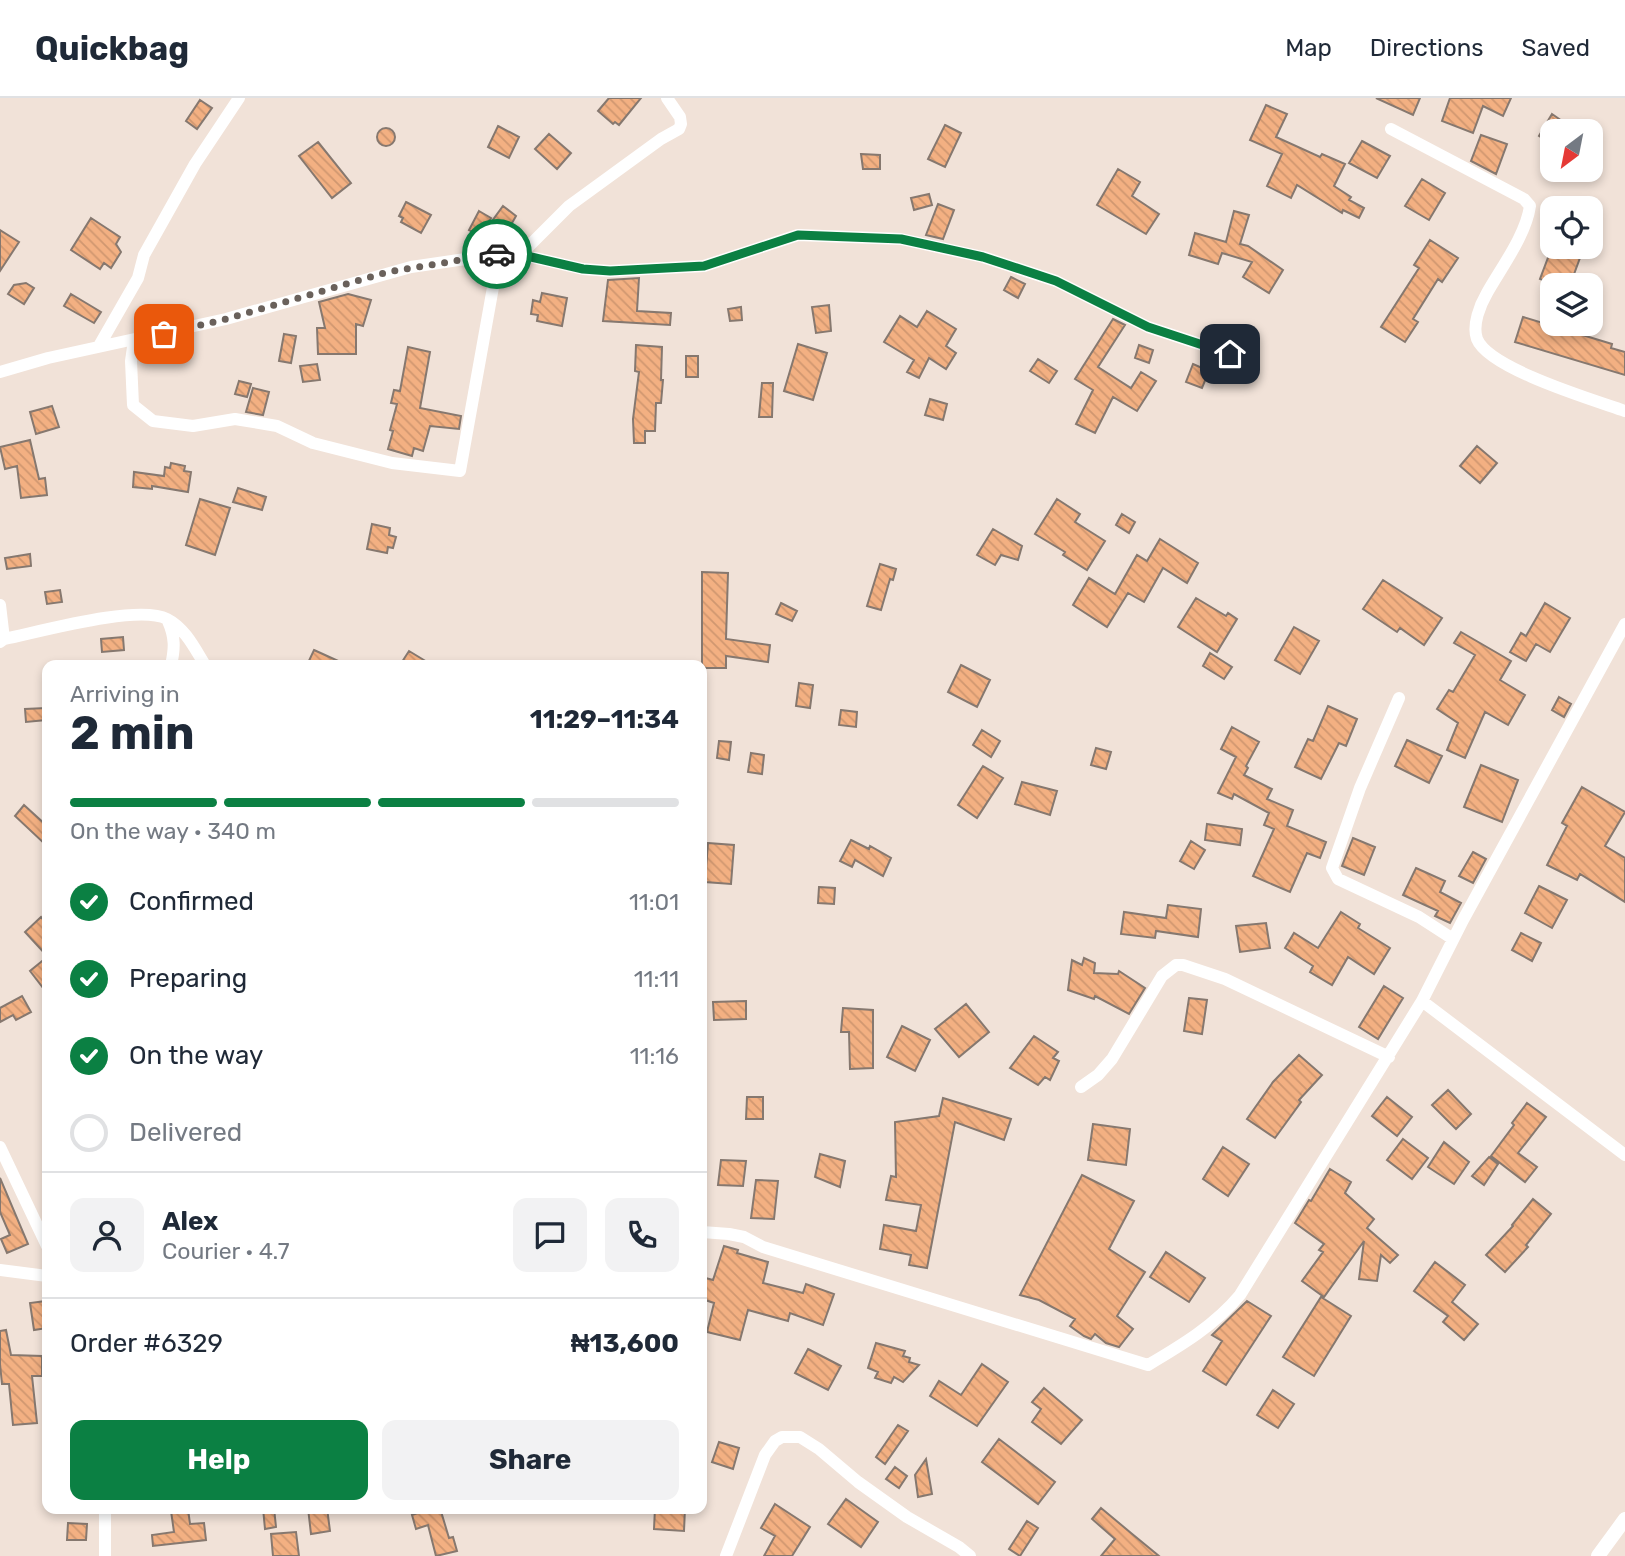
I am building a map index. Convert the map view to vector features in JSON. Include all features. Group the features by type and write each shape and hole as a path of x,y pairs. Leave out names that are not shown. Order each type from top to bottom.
{"street":[{"path":"99,346 133,289 144,255 195,164 239,98"},
{"path":"520,255 569,206 661,139 679,130 680,117 667,98"},
{"path":"1391,130 1524,199 1530,206 1525,224 1485,297 1475,330 1482,347 1493,357 1544,382 1625,411"},
{"path":"0,372 99,346 226,319 388,272 499,254 520,255 583,269 610,271 704,266 798,235 901,239 983,257 1056,281 1148,327 1230,354"},
{"path":"134,340 131,360 133,405 153,421 193,426 235,419 277,426 313,443 392,463 460,471 499,254"},
{"path":"0,605 2,640 89,622 145,614 168,620 190,641 202,660"},
{"path":"168,620 174,642 172,660"},
{"path":"707,1232 744,1237 763,1247 1148,1365 1184,1343 1224,1313 1240,1294 1389,1057 1422,1002 1453,939 1625,624"},
{"path":"1399,698 1360,789 1332,868 1333,873 1338,879 1419,918 1453,939"},
{"path":"1081,1087 1098,1075 1112,1059 1155,986 1167,970 1176,965 1225,979 1389,1057"},
{"path":"1422,1002 1625,1155"},
{"path":"0,1147 42,1235"},
{"path":"0,1270 42,1275"},
{"path":"726,1556 765,1455 775,1441 787,1435 800,1437 819,1449 858,1482 970,1556"},
{"path":"105,1514 105,1556"},
{"path":"1598,1556 1625,1519"}],"building":[{"path":"609,98 641,98 619,125 615,122 613,124 598,111"},
{"path":"1376,98 1420,98 1413,115"},
{"path":"1450,98 1511,98 1503,116 1483,106 1473,133 1442,121"},
{"path":"200,100 212,108 197,129 186,121"},
{"path":"1266,105 1287,114 1276,137 1320,157 1322,154 1345,164 1334,186 1351,197 1349,200 1364,208 1359,218 1343,210 1342,213 1297,185 1291,198 1267,186 1282,154 1250,140"},
{"path":"945,125 961,133 945,167 928,159"},
{"path":"498,126 519,137 509,158 488,147"},
{"path":"386,128 392,131 395,137 392,143 386,146 380,143 377,137 380,131"},
{"path":"549,134 571,153 557,169 535,149"},
{"path":"1481,135 1507,144 1496,174 1471,161"},
{"path":"1362,141 1390,156 1377,178 1349,163"},
{"path":"318,142 351,183 332,198 299,156"},
{"path":"861,154 880,155 880,169 863,169"},
{"path":"1118,169 1140,182 1132,196 1159,214 1146,234 1097,205"},
{"path":"1422,179 1445,193 1429,220 1405,206"},
{"path":"929,194 932,205 914,210 911,198"},
{"path":"406,202 431,215 421,233 401,222 403,218 399,216"},
{"path":"938,204 954,210 943,239 926,235"},
{"path":"503,206 516,216 504,237 487,228"},
{"path":"479,211 491,218 480,236 469,230"},
{"path":"1234,211 1249,215 1240,244 1248,246 1283,270 1269,293 1243,277 1252,262 1222,253 1218,264 1189,255 1195,233 1226,242"},
{"path":"91,218 120,237 116,244 121,252 111,268 104,263 100,269 71,250"},
{"path":"0,230 19,242 0,271"},
{"path":"1430,240 1458,258 1442,282 1438,279 1413,319 1418,322 1405,342 1381,327 1419,268 1414,265"},
{"path":"1548,259 1580,259 1574,273 1542,273"},
{"path":"1011,277 1025,284 1018,298 1004,290"},
{"path":"639,278 637,311 671,313 670,325 603,321 608,280"},
{"path":"26,283 34,288 24,304 8,294 14,285"},
{"path":"542,293 567,298 562,326 537,321 538,315 531,314 533,300 540,302"},
{"path":"71,294 101,312 94,323 64,306"},
{"path":"348,294 371,300 363,326 356,324 356,354 318,354 317,328 325,328 319,302"},
{"path":"829,305 831,331 816,333 812,307"},
{"path":"741,307 742,320 730,321 728,309"},
{"path":"927,311 956,329 946,346 956,353 946,369 929,358 919,378 907,372 914,360 884,342 900,316 917,327"},
{"path":"1523,317 1540,322 1540,336 1586,336 1612,344 1611,348 1625,352 1625,375 1515,342"},
{"path":"1113,319 1125,325 1098,367 1131,388 1141,372 1156,381 1137,411 1113,397 1095,433 1076,424 1093,390 1075,379"},
{"path":"284,334 296,336 291,363 279,361"},
{"path":"798,344 827,353 813,400 784,391"},
{"path":"636,345 662,347 661,403 656,403 655,431 645,431 645,443 634,443 633,419 639,372 635,371"},
{"path":"1139,345 1153,350 1149,363 1135,358"},
{"path":"408,347 430,352 420,408 461,416 459,429 430,426 423,451 414,448 412,456 388,449 397,404 391,403 394,390 400,391"},
{"path":"686,356 698,356 698,377 686,377"},
{"path":"1038,359 1057,371 1049,383 1030,371"},
{"path":"317,364 320,380 303,382 300,366"},
{"path":"1193,364 1209,371 1202,388 1186,382"},
{"path":"239,381 251,384 247,397 235,394"},
{"path":"762,383 773,383 772,417 759,417"},
{"path":"253,388 269,392 263,415 246,412"},
{"path":"930,399 947,404 943,420 925,415"},
{"path":"52,406 59,427 36,434 30,412"},
{"path":"30,440 39,479 45,478 47,495 21,498 17,466 5,469 0,447"},
{"path":"1477,446 1497,463 1480,483 1460,466"},
{"path":"171,463 185,466 184,471 191,472 188,492 152,486 152,489 133,487 134,472 164,476 165,467 170,468"},
{"path":"238,488 266,497 262,510 233,502"},
{"path":"200,499 230,508 215,555 186,545"},
{"path":"1057,499 1080,514 1075,522 1105,541 1087,570 1063,555 1065,552 1035,534"},
{"path":"1122,514 1135,522 1129,533 1116,525"},
{"path":"372,524 390,528 389,535 396,537 393,548 388,547 387,553 367,549"},
{"path":"993,529 1022,546 1018,560 1001,555 995,565 977,555"},
{"path":"1160,539 1198,563 1187,583 1163,568 1144,602 1128,593 1107,627 1073,605 1089,578 1115,594 1137,555 1147,561"},
{"path":"30,554 31,566 7,569 5,558"},
{"path":"880,564 896,569 893,580 890,579 881,610 867,606"},
{"path":"702,572 728,573 726,639 770,645 768,662 726,656 726,668 707,668 707,660 702,660"},
{"path":"1383,580 1442,618 1424,645 1400,628 1397,632 1363,609"},
{"path":"60,590 62,602 47,604 45,592"},
{"path":"1196,598 1226,616 1228,613 1237,619 1217,652 1178,627"},
{"path":"781,603 797,611 792,621 776,614"},
{"path":"1545,603 1570,618 1550,652 1536,644 1526,661 1510,652 1521,633 1526,636"},
{"path":"1294,627 1319,641 1300,674 1275,660"},
{"path":"1461,632 1511,661 1500,680 1525,695 1508,725 1485,712 1465,758 1447,750 1458,723 1437,709 1449,690 1453,692 1475,655 1454,643"},
{"path":"123,637 124,650 102,652 101,639"},
{"path":"314,650 336,660 309,660"},
{"path":"409,651 424,660 403,660"},
{"path":"1210,653 1232,667 1224,679 1203,666"},
{"path":"961,665 990,680 977,707 948,692"},
{"path":"799,683 813,685 810,708 796,706"},
{"path":"1559,697 1571,704 1564,717 1552,710"},
{"path":"1328,706 1357,719 1346,746 1339,743 1321,779 1295,767 1308,739 1313,741"},
{"path":"42,708 42,720 26,722 25,709"},
{"path":"841,710 857,712 856,727 839,725"},
{"path":"1232,727 1259,742 1244,775 1272,789 1267,799 1293,810 1287,826 1326,842 1320,858 1307,853 1290,892 1253,876 1274,829 1264,825 1269,813 1234,794 1232,799 1218,793 1236,757 1221,749"},
{"path":"982,730 1000,741 991,757 973,745"},
{"path":"1407,740 1442,756 1429,783 1395,766"},
{"path":"719,741 731,742 729,760 717,758"},
{"path":"1096,748 1111,752 1106,769 1091,765"},
{"path":"751,753 764,755 762,774 748,772"},
{"path":"1481,765 1518,780 1502,822 1464,807"},
{"path":"983,766 1003,778 977,818 958,805"},
{"path":"1022,782 1057,791 1050,815 1015,804"},
{"path":"1582,787 1625,812 1605,846 1625,858 1625,902 1580,874 1577,880 1547,865 1567,826 1562,823"},
{"path":"24,805 42,821 42,841 15,816"},
{"path":"1207,824 1242,829 1240,845 1205,840"},
{"path":"1353,838 1375,847 1364,875 1342,866"},
{"path":"851,840 869,849 870,846 891,858 883,876 855,860 852,867 840,861"},
{"path":"1191,841 1205,850 1194,869 1180,861"},
{"path":"708,843 734,845 731,884 707,882"},
{"path":"1473,852 1486,859 1473,883 1459,876"},
{"path":"1416,868 1445,881 1440,892 1461,903 1450,923 1435,916 1438,911 1403,895"},
{"path":"1539,886 1567,900 1552,928 1525,913"},
{"path":"819,887 835,888 834,904 818,903"},
{"path":"1168,905 1201,909 1198,937 1156,931 1155,938 1121,934 1124,912 1166,918"},
{"path":"1341,912 1360,924 1358,928 1390,948 1374,974 1348,957 1332,985 1310,972 1313,966 1285,948 1294,933 1318,948"},
{"path":"41,917 42,951 25,932"},
{"path":"1266,923 1270,948 1240,952 1236,926"},
{"path":"1521,933 1541,943 1532,961 1512,950"},
{"path":"1084,958 1095,963 1094,973 1118,974 1119,971 1145,988 1129,1014 1095,996 1094,999 1068,990 1072,960 1082,965"},
{"path":"42,961 42,987 30,971"},
{"path":"1384,986 1403,998 1378,1039 1359,1027"},
{"path":"22,996 31,1012 16,1020 13,1015 0,1022 0,1008"},
{"path":"1189,998 1207,1000 1202,1034 1184,1031"},
{"path":"746,1001 746,1019 714,1020 713,1002"},
{"path":"966,1004 989,1032 959,1057 935,1029"},
{"path":"843,1008 873,1010 873,1068 850,1069 849,1032 841,1032"},
{"path":"902,1026 930,1040 915,1071 887,1057"},
{"path":"1034,1036 1058,1052 1053,1058 1059,1061 1050,1080 1045,1077 1038,1085 1010,1068"},
{"path":"1299,1055 1322,1075 1299,1100 1301,1102 1275,1138 1247,1119 1273,1082"},
{"path":"1448,1090 1471,1114 1456,1129 1432,1105"},
{"path":"747,1097 763,1097 763,1119 746,1119"},
{"path":"1387,1097 1412,1117 1397,1136 1372,1116"},
{"path":"943,1098 1011,1119 1004,1140 955,1122 927,1268 909,1265 911,1255 880,1249 884,1225 916,1231 921,1205 886,1200 891,1176 896,1177 895,1122 939,1116"},
{"path":"1527,1103 1546,1117 1518,1153 1537,1167 1525,1182 1491,1156"},
{"path":"1093,1124 1130,1129 1126,1165 1088,1160"},
{"path":"1403,1139 1428,1158 1412,1179 1387,1160"},
{"path":"1444,1142 1469,1162 1454,1184 1428,1167"},
{"path":"1223,1147 1249,1164 1228,1196 1203,1179"},
{"path":"820,1154 845,1161 840,1187 815,1177"},
{"path":"1489,1157 1498,1164 1484,1185 1472,1176"},
{"path":"721,1160 746,1161 743,1186 718,1185"},
{"path":"1330,1169 1351,1182 1345,1193 1374,1219 1367,1228 1398,1255 1390,1263 1381,1255 1377,1281 1359,1279 1364,1241 1324,1297 1302,1281 1323,1252 1319,1250 1324,1244 1295,1223"},
{"path":"1082,1175 1134,1201 1109,1249 1145,1272 1117,1316 1133,1329 1119,1347 1106,1343 1095,1334 1091,1339 1084,1336 1070,1326 1075,1319 1039,1300 1020,1295"},
{"path":"0,1178 28,1244 7,1253 1,1239 10,1235 0,1212"},
{"path":"756,1180 778,1181 774,1219 751,1218"},
{"path":"1533,1199 1551,1214 1526,1245 1528,1247 1505,1272 1486,1255"},
{"path":"724,1246 738,1250 737,1253 768,1262 763,1283 803,1293 806,1284 834,1294 823,1325 790,1313 788,1321 748,1310 740,1340 707,1332 714,1303 707,1301 707,1278 713,1280"},
{"path":"1166,1252 1205,1278 1189,1302 1150,1277"},
{"path":"1435,1262 1465,1285 1452,1302 1478,1324 1464,1340 1443,1322 1448,1316 1414,1291"},
{"path":"1321,1297 1351,1316 1314,1376 1283,1357"},
{"path":"1247,1301 1271,1316 1226,1385 1203,1371 1222,1341 1212,1335"},
{"path":"42,1302 42,1329 34,1330 30,1303"},
{"path":"6,1330 11,1355 42,1356 42,1376 32,1376 37,1423 13,1425 9,1384 2,1384 0,1364 0,1331"},
{"path":"876,1343 905,1351 903,1356 910,1358 909,1362 919,1365 903,1382 894,1377 891,1383 875,1378 878,1372 868,1368"},
{"path":"808,1349 841,1366 828,1390 795,1373"},
{"path":"982,1364 1008,1382 977,1426 930,1396 939,1381 961,1395"},
{"path":"1044,1388 1082,1420 1061,1444 1032,1422 1041,1409 1032,1402"},
{"path":"1273,1390 1294,1404 1278,1428 1257,1415"},
{"path":"898,1425 908,1431 885,1464 876,1457"},
{"path":"999,1439 1055,1482 1038,1504 982,1462"},
{"path":"719,1442 739,1448 733,1469 712,1462"},
{"path":"926,1459 932,1494 918,1497 915,1475"},
{"path":"895,1467 907,1476 899,1488 886,1479"},
{"path":"846,1499 878,1522 861,1547 828,1524"},
{"path":"775,1504 810,1527 792,1556 764,1556 775,1536 761,1528"},
{"path":"1101,1508 1159,1556 1101,1556 1115,1539 1092,1519"},
{"path":"171,1514 189,1514 190,1524 204,1523 206,1540 153,1546 152,1535 174,1532"},
{"path":"264,1514 275,1514 276,1527 265,1529"},
{"path":"309,1514 328,1514 330,1531 311,1534"},
{"path":"442,1514 449,1538 453,1537 457,1551 436,1556 428,1525 416,1529 412,1515"},
{"path":"655,1514 685,1514 684,1531 654,1529"},
{"path":"1027,1521 1038,1528 1020,1556 1009,1549"},
{"path":"68,1523 87,1524 86,1540 67,1540"},
{"path":"296,1532 299,1556 273,1556 271,1534"}],"way so far":[{"path":"164,334 388,272 497,254"}],"route":[{"path":"497,254 527,256 583,269 610,271 704,266 798,235 901,239 983,257 1056,281 1148,327 1230,354"}]}
